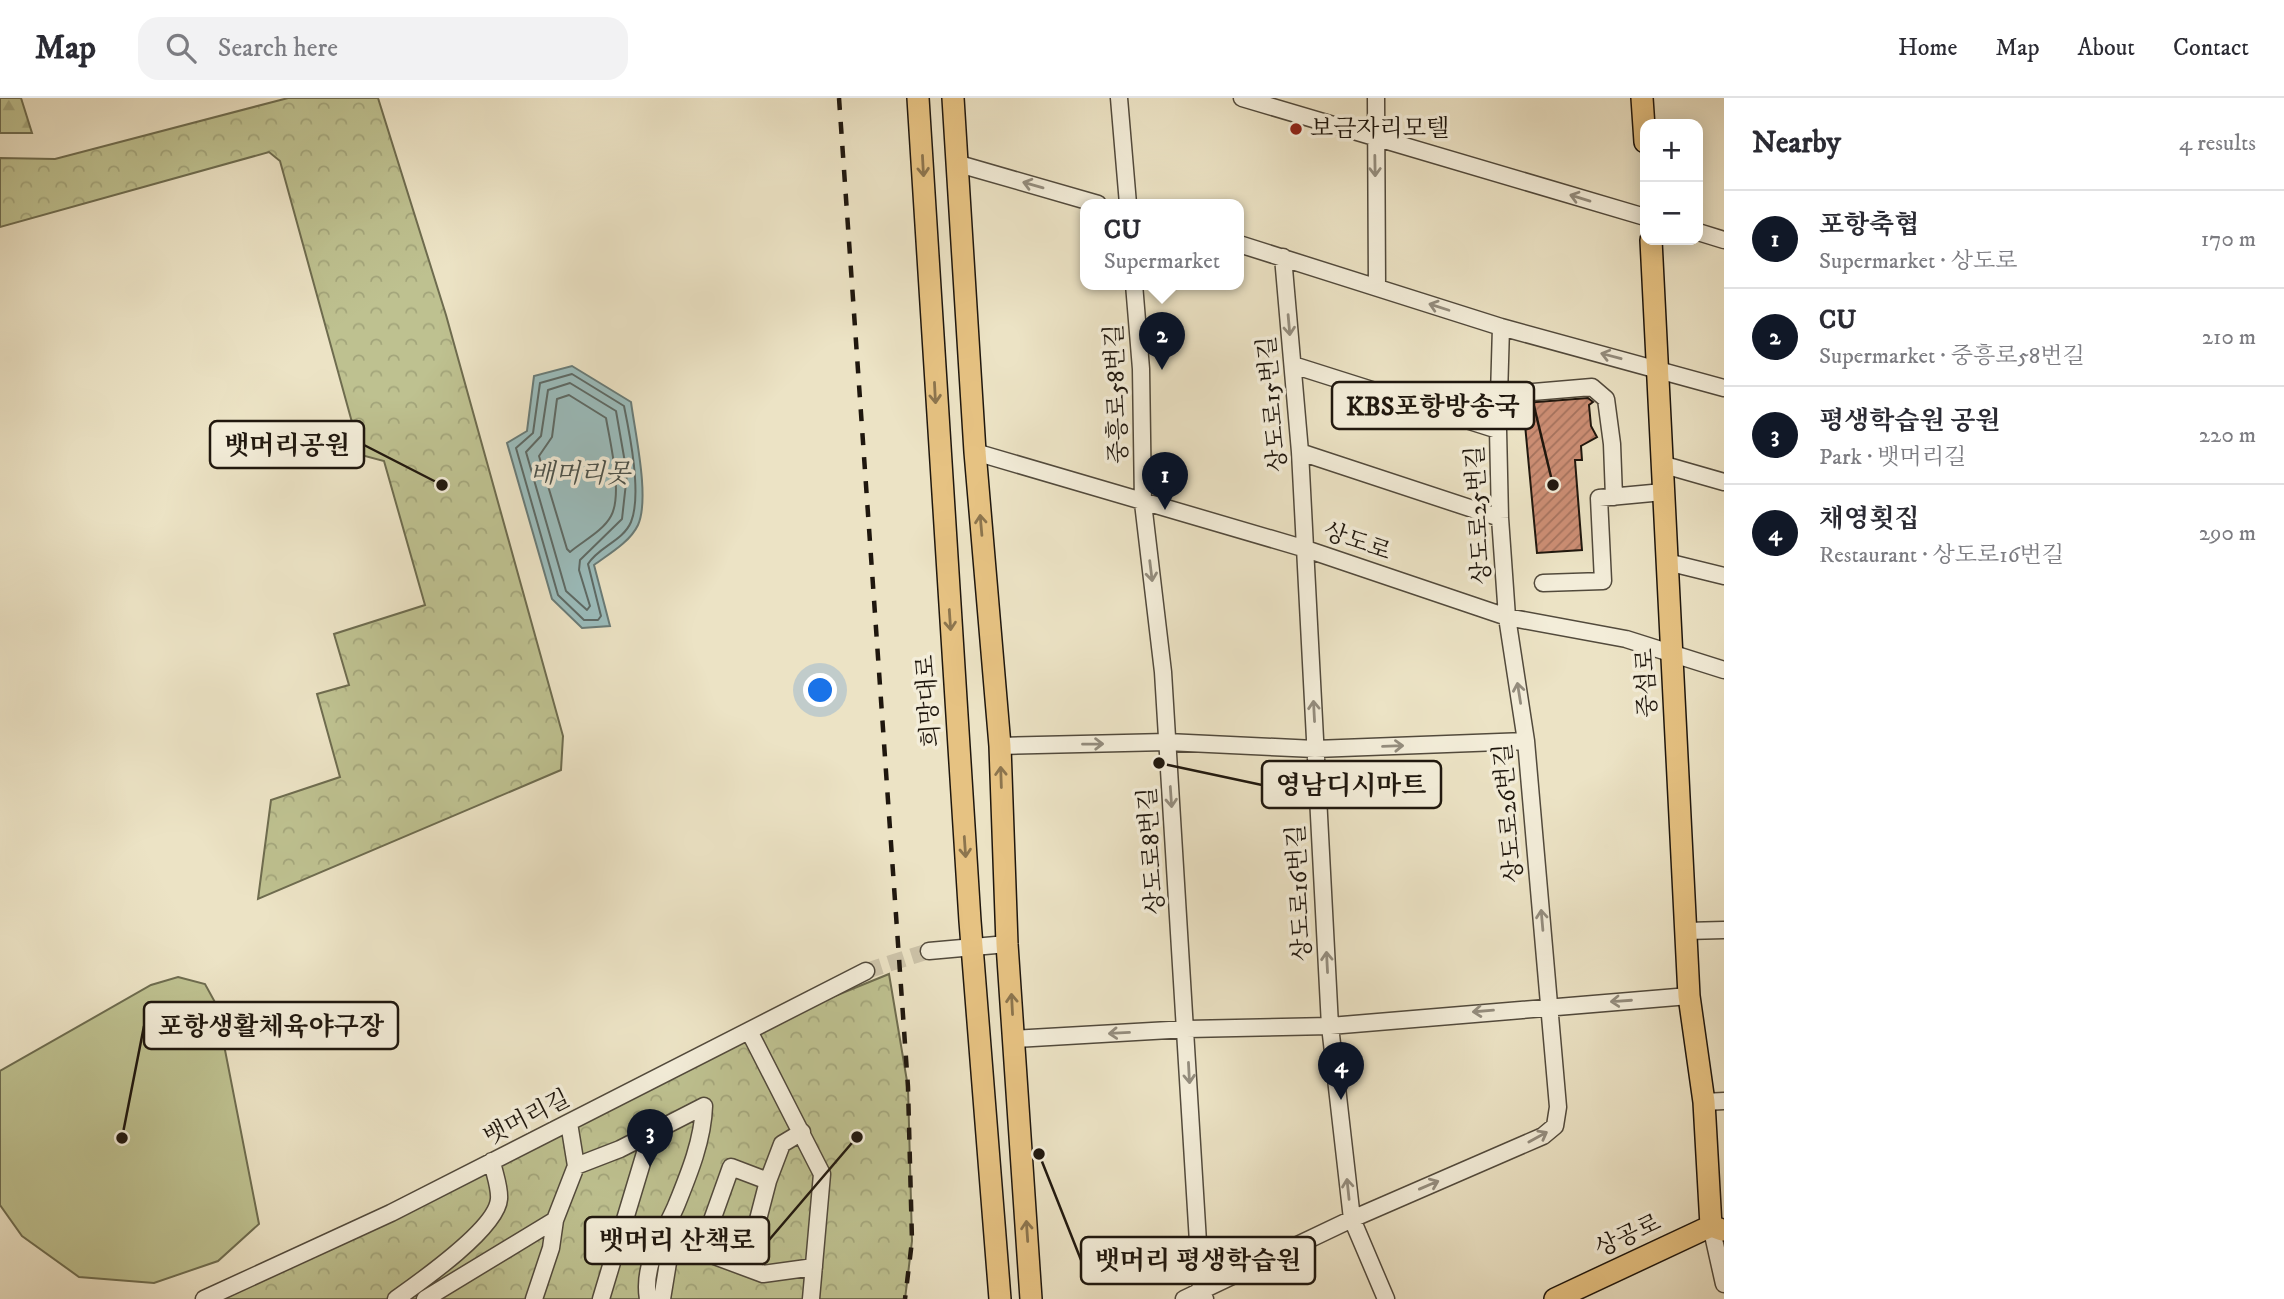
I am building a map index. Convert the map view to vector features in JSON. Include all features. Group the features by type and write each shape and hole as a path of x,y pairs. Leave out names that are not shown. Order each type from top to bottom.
{"main road":[{"name":"희망대로","path":"918,98 971,945 1000,1299"},
{"path":"953,98 975,452 1000,746 1007,944 1031,1299"},
{"path":"1642,98 1643,119"},
{"name":"중섬로","path":"1651,245 1689,996 1714,1101 1718,1228"},
{"name":"상공로","path":"1555,1299 1718,1228"}],"street":[{"path":"1119,98 1128,199"},
{"path":"1242,98 1640,216"},
{"path":"1376,98 1377,287"},
{"path":"959,164 1081,199"},
{"path":"1703,234 1724,240"},
{"path":"1244,245 1501,327 1724,388"},
{"name":"상도로15번길","path":"1283,257 1306,549"},
{"name":"중흥로58번길","path":"1134,290 1141,369 1143,503"},
{"name":"상도로25번길","path":"1501,327 1497,430 1507,617"},
{"path":"1293,365 1497,430"},
{"path":"1520,393 1592,387 1606,399 1612,444 1614,497"},
{"name":"상도로","path":"975,452 1306,549 1507,617 1626,639 1724,670"},
{"path":"1300,452 1500,518"},
{"path":"1661,464 1724,482"},
{"path":"1543,583 1603,581 1600,498 1663,492"},
{"name":"상도로8번길","path":"1143,503 1163,672 1203,1295"},
{"name":"상도로16번길","path":"1306,549 1330,1026 1352,1219 1385,1299"},
{"path":"1667,562 1724,576"},
{"name":"상도로26번길","path":"1352,1219 1543,1136 1555,1126 1558,1107 1526,741 1507,617"},
{"path":"1000,746 1167,742 1315,749 1526,741"},
{"path":"1686,931 1724,930"},
{"path":"929,951 971,945 1007,944"},
{"name":"뱃머리길","path":"204,1299 391,1213 866,971"},
{"path":"1014,1039 1187,1029 1330,1026 1549,1005 1689,996"},
{"path":"749,1031 822,1174 811,1299"},
{"path":"576,1166 704,1106 703,1131 676,1204 648,1264 648,1299"},
{"path":"534,1299 551,1248 555,1220 576,1166 569,1123"},
{"path":"746,1266 768,1181 782,1144 802,1132"},
{"path":"601,1299 651,1133"},
{"path":"396,1299 460,1248 489,1220 499,1200 492,1161"},
{"path":"768,1181 731,1167 701,1251 763,1274 814,1267"},
{"path":"662,1299 676,1204"},
{"path":"1184,1299 1203,1295 1277,1254 1352,1219"},
{"path":"425,1299 555,1220"},
{"path":"1718,1228 1724,1283"}],"green space":[{"path":"0,98 21,98 32,133 0,133"},
{"path":"288,98 378,98 446,315 563,736 561,770 258,899 271,800 340,777 317,694 349,685 334,634 425,605 384,461 361,455 280,161 269,152 0,227 0,158 55,159"},
{"path":"889,974 908,1087 912,1241 905,1299 224,1299 749,1031"},
{"path":"178,977 205,984 216,1004 259,1224 218,1261 154,1283 79,1277 22,1236 0,1205 0,1071 151,985"}],"water":[{"name":"배머리못","path":"572,366 631,402 638,447 643,499 638,525 625,542 594,565 610,626 582,628 552,599 507,443 527,431 534,376"}],"building":[{"path":"1588,398 1593,402 1589,405 1591,426 1597,437 1581,446 1582,460 1575,460 1582,550 1537,553 1523,403"}],"tunnel":[{"path":"866,971 929,951"}],"railway":[{"path":"839,98 908,1087 912,1241 905,1299"}],"place":[{"name":"보금자리모텔","path":"1296,129"},
{"name":"CU","path":"1162,370"},
{"name":"뱃머리공원","path":"442,485"},
{"name":"KBS포항방송국","path":"1553,485"},
{"name":"포항축협","path":"1165,510"},
{"name":"영남디시마트","path":"1159,763"},
{"name":"채영횟집","path":"1341,1100"},
{"name":"뱃머리 산책로","path":"857,1137"},
{"name":"포항생활체육야구장","path":"122,1138"},
{"name":"뱃머리 평생학습원","path":"1039,1154"},
{"name":"평생학습원 공원","path":"650,1167"}]}
